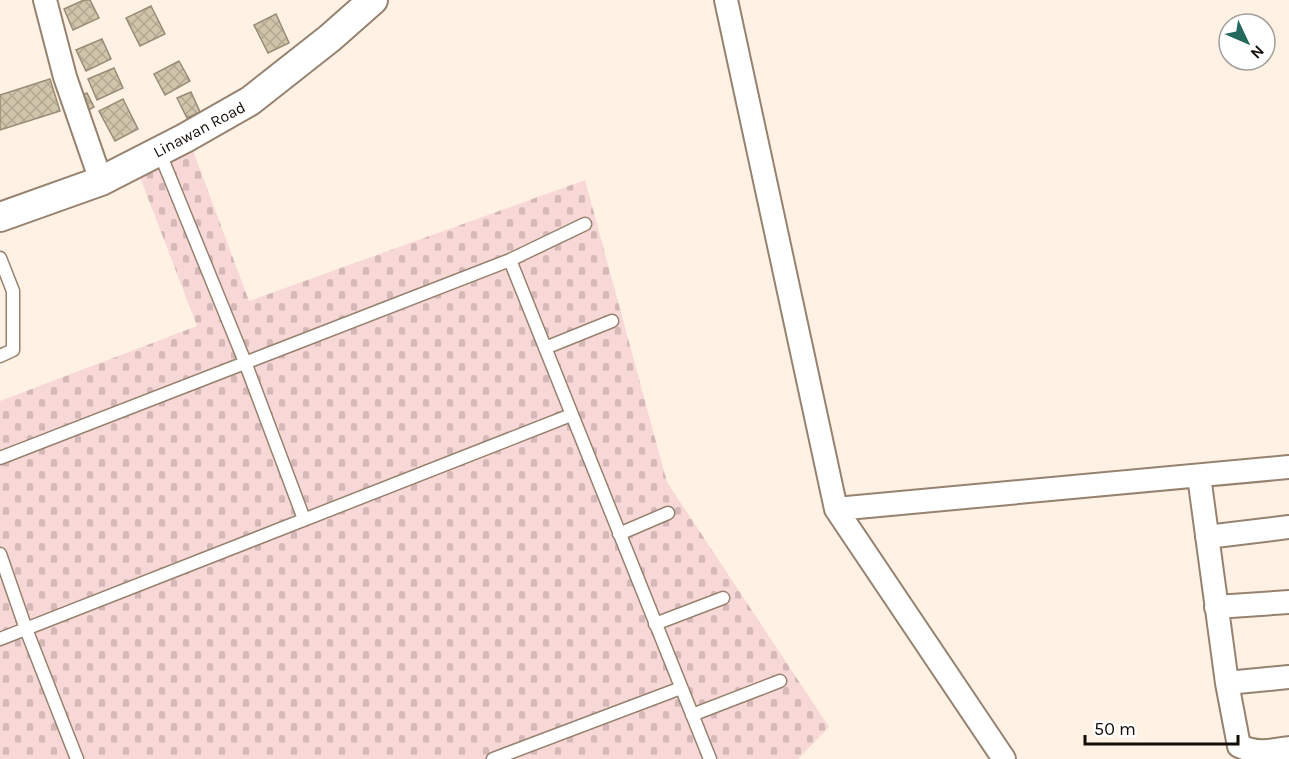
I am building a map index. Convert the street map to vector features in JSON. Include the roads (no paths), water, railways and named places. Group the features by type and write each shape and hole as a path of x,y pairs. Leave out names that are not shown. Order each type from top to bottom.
{"street":[{"path":"45,0 65,77 100,181"},
{"name":"Linawan Road","path":"0,217 100,181 250,101 330,38 373,0"},
{"path":"726,0 836,509 1004,759"},
{"path":"836,509 1289,467"},
{"path":"1199,476 1227,683 1239,746 1249,751 1263,752 1289,748"},
{"path":"1207,537 1289,527"},
{"path":"1216,607 1289,602"},
{"path":"1227,683 1289,677"}],"lane":[{"path":"159,151 245,362 304,519"},
{"path":"0,458 510,260 585,224"},
{"path":"0,258 13,291 14,350 0,356"},
{"path":"510,260 710,759"},
{"path":"544,348 612,321"},
{"path":"0,639 571,415"},
{"path":"619,534 668,513"},
{"path":"0,554 26,629 77,759"},
{"path":"655,624 723,598"},
{"path":"692,715 780,681"},
{"path":"493,759 681,688"}]}
